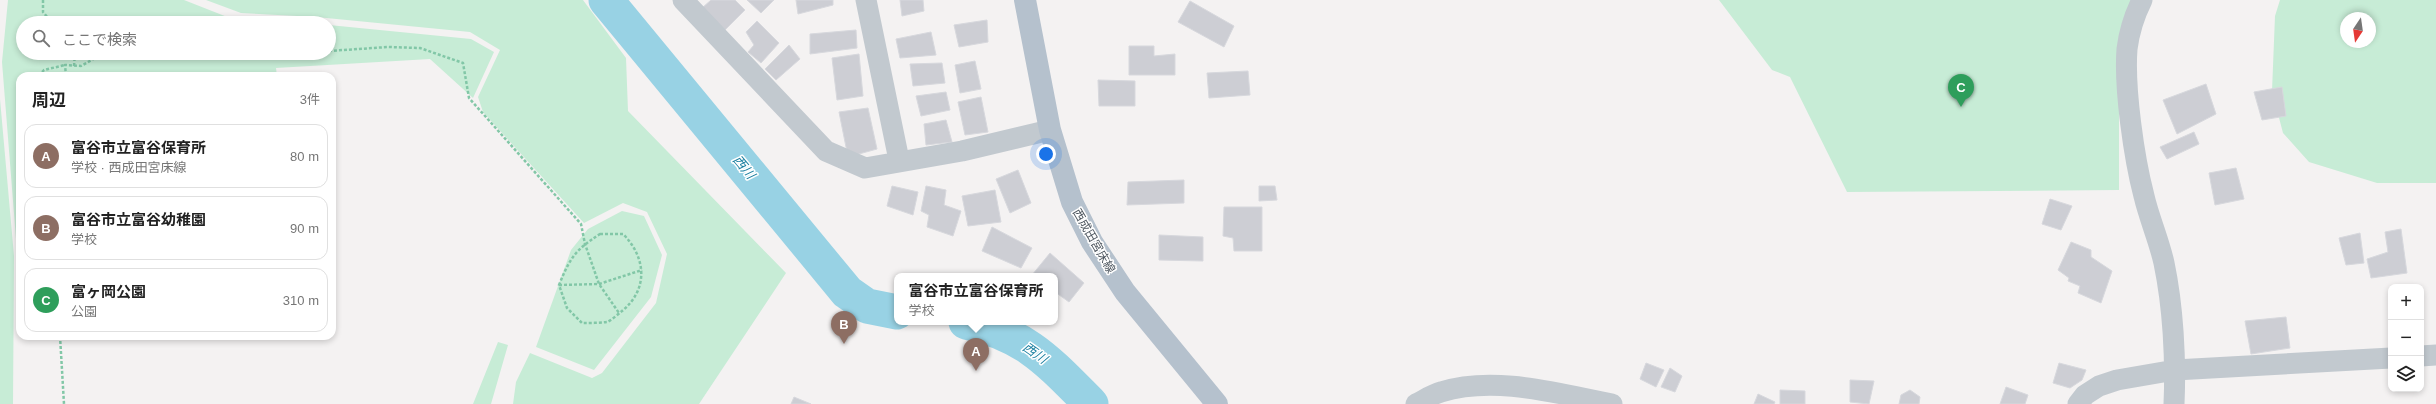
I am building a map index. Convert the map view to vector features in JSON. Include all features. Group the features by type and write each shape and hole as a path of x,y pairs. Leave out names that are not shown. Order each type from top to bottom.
{"main road":[{"name":"西成田宮床線","path":"1025,0 1050,130 1072,202 1092,242 1125,292 1218,404"}],"street":[{"path":"683,0 826,151 865,168 899,160 962,151 1050,130"},
{"path":"866,0 899,160"},
{"path":"2142,0 2136,11 2127,48 2129,90 2134,142 2143,195 2164,262 2175,370 2174,404"},
{"path":"2424,356 2436,355"},
{"path":"2078,404 2085,396 2099,386 2117,380 2175,370 2388,358"},
{"path":"1416,404 1441,392 1482,386 1521,386 1612,404"}],"path":[{"path":"43,0 43,12 46,16"},
{"path":"336,51 420,48 463,63 469,98 581,224 585,244 599,284 619,313"},
{"path":"74,60 74,66"},
{"path":"42,72 44,70 66,65 81,66 92,60"},
{"path":"66,65 66,72"},
{"path":"600,234 623,234 635,246 642,270 639,288 626,307 608,322 582,323 566,308 559,284 570,258 585,244 600,234"},
{"path":"559,284 599,284 642,270"},
{"path":"60,340 64,404"}],"green space":[{"path":"8,0 184,0 225,16 16,16 16,60 336,60 336,26 471,39 494,52 473,98 430,59 276,68 276,72 16,72 16,239 2,62"},
{"path":"206,0 583,0 626,58 628,111 786,273 699,404 513,404 516,382 530,353 592,378 602,373 656,303 667,254 647,212 623,203 584,223 483,112 478,97 500,50 470,32 336,19 336,16 297,16 241,13"},
{"path":"1719,0 2136,0 2119,46 2119,190 1847,192 1790,77 1772,70"},
{"path":"2280,0 2436,0 2436,183 2377,183 2309,162 2283,133 2272,91 2275,16"},
{"path":"0,99 14,256 13,404 0,404"},
{"path":"622,211 644,216 662,255 651,297 594,370 536,347 571,250 588,229"},
{"path":"498,342 508,345 491,404 473,404"}],"building":[{"path":"711,0 735,0 745,10 725,30 702,8"},
{"path":"747,0 774,0 761,13"},
{"path":"796,0 833,0 833,5 798,14"},
{"path":"900,0 923,0 924,11 902,16"},
{"path":"1190,1 1234,26 1224,47 1178,22"},
{"path":"987,20 988,42 959,47 954,25"},
{"path":"757,21 779,43 761,63 748,52 754,45 746,32"},
{"path":"856,30 857,48 810,54 810,34"},
{"path":"931,32 936,55 900,58 896,39"},
{"path":"789,45 800,59 776,80 765,69"},
{"path":"1129,46 1154,46 1154,56 1175,54 1175,75 1129,75"},
{"path":"859,54 863,96 837,100 832,58"},
{"path":"975,61 981,89 960,93 955,65"},
{"path":"942,63 945,83 913,86 910,64"},
{"path":"1248,71 1250,95 1209,98 1207,73"},
{"path":"1098,80 1135,81 1135,106 1099,106"},
{"path":"2206,84 2216,114 2177,134 2163,100"},
{"path":"2282,87 2286,116 2262,120 2254,92"},
{"path":"946,92 950,110 921,116 916,96"},
{"path":"981,97 988,132 965,135 958,102"},
{"path":"868,108 877,149 848,157 839,112"},
{"path":"946,120 952,142 926,145 924,124"},
{"path":"2194,132 2199,144 2167,159 2160,147"},
{"path":"2236,168 2244,199 2215,205 2209,173"},
{"path":"1018,170 1031,203 1010,213 996,179"},
{"path":"1184,180 1184,203 1127,205 1128,182"},
{"path":"892,186 918,192 913,215 887,206"},
{"path":"926,186 946,190 944,205 961,211 953,236 927,227 929,215 921,211"},
{"path":"1259,186 1275,186 1277,200 1259,201"},
{"path":"995,190 1001,222 968,226 962,196"},
{"path":"2050,199 2072,206 2061,230 2042,224"},
{"path":"1224,207 1262,207 1262,251 1234,251 1233,238 1223,236"},
{"path":"992,227 1032,248 1021,268 982,251"},
{"path":"2401,229 2407,273 2371,278 2367,259 2388,252 2385,232"},
{"path":"2360,233 2364,263 2346,265 2339,238"},
{"path":"1159,235 1203,237 1203,261 1159,260"},
{"path":"2071,242 2091,250 2091,257 2112,271 2101,303 2078,293 2080,286 2068,281 2069,278 2058,270"},
{"path":"1050,253 1084,283 1069,302 1058,294 1058,273 1034,273"},
{"path":"2286,317 2290,348 2251,354 2245,321"},
{"path":"1646,363 1664,370 1656,387 1640,379"},
{"path":"2059,363 2086,370 2082,380 2070,388 2053,383"},
{"path":"1670,368 1682,376 1675,392 1661,387"},
{"path":"1850,380 1874,381 1869,404 1850,402"},
{"path":"2006,387 2028,395 2025,404 2000,404"},
{"path":"1780,390 1805,391 1805,404 1780,404"},
{"path":"1910,390 1920,397 1919,404 1899,404 1901,395"},
{"path":"1758,394 1775,402 1774,404 1754,404"},
{"path":"794,397 811,404 791,404"}],"waterway":[{"name":"西川","path":"606,0 847,292 867,306 894,311"},
{"name":"西川","path":"979,325 1005,334 1036,352 1091,404"}],"place":[{"name":"富ヶ岡公園","path":"1961,107"},
{"name":"富谷市立富谷幼稚園","path":"844,344"},
{"name":"富谷市立富谷保育所","path":"976,371"}]}
